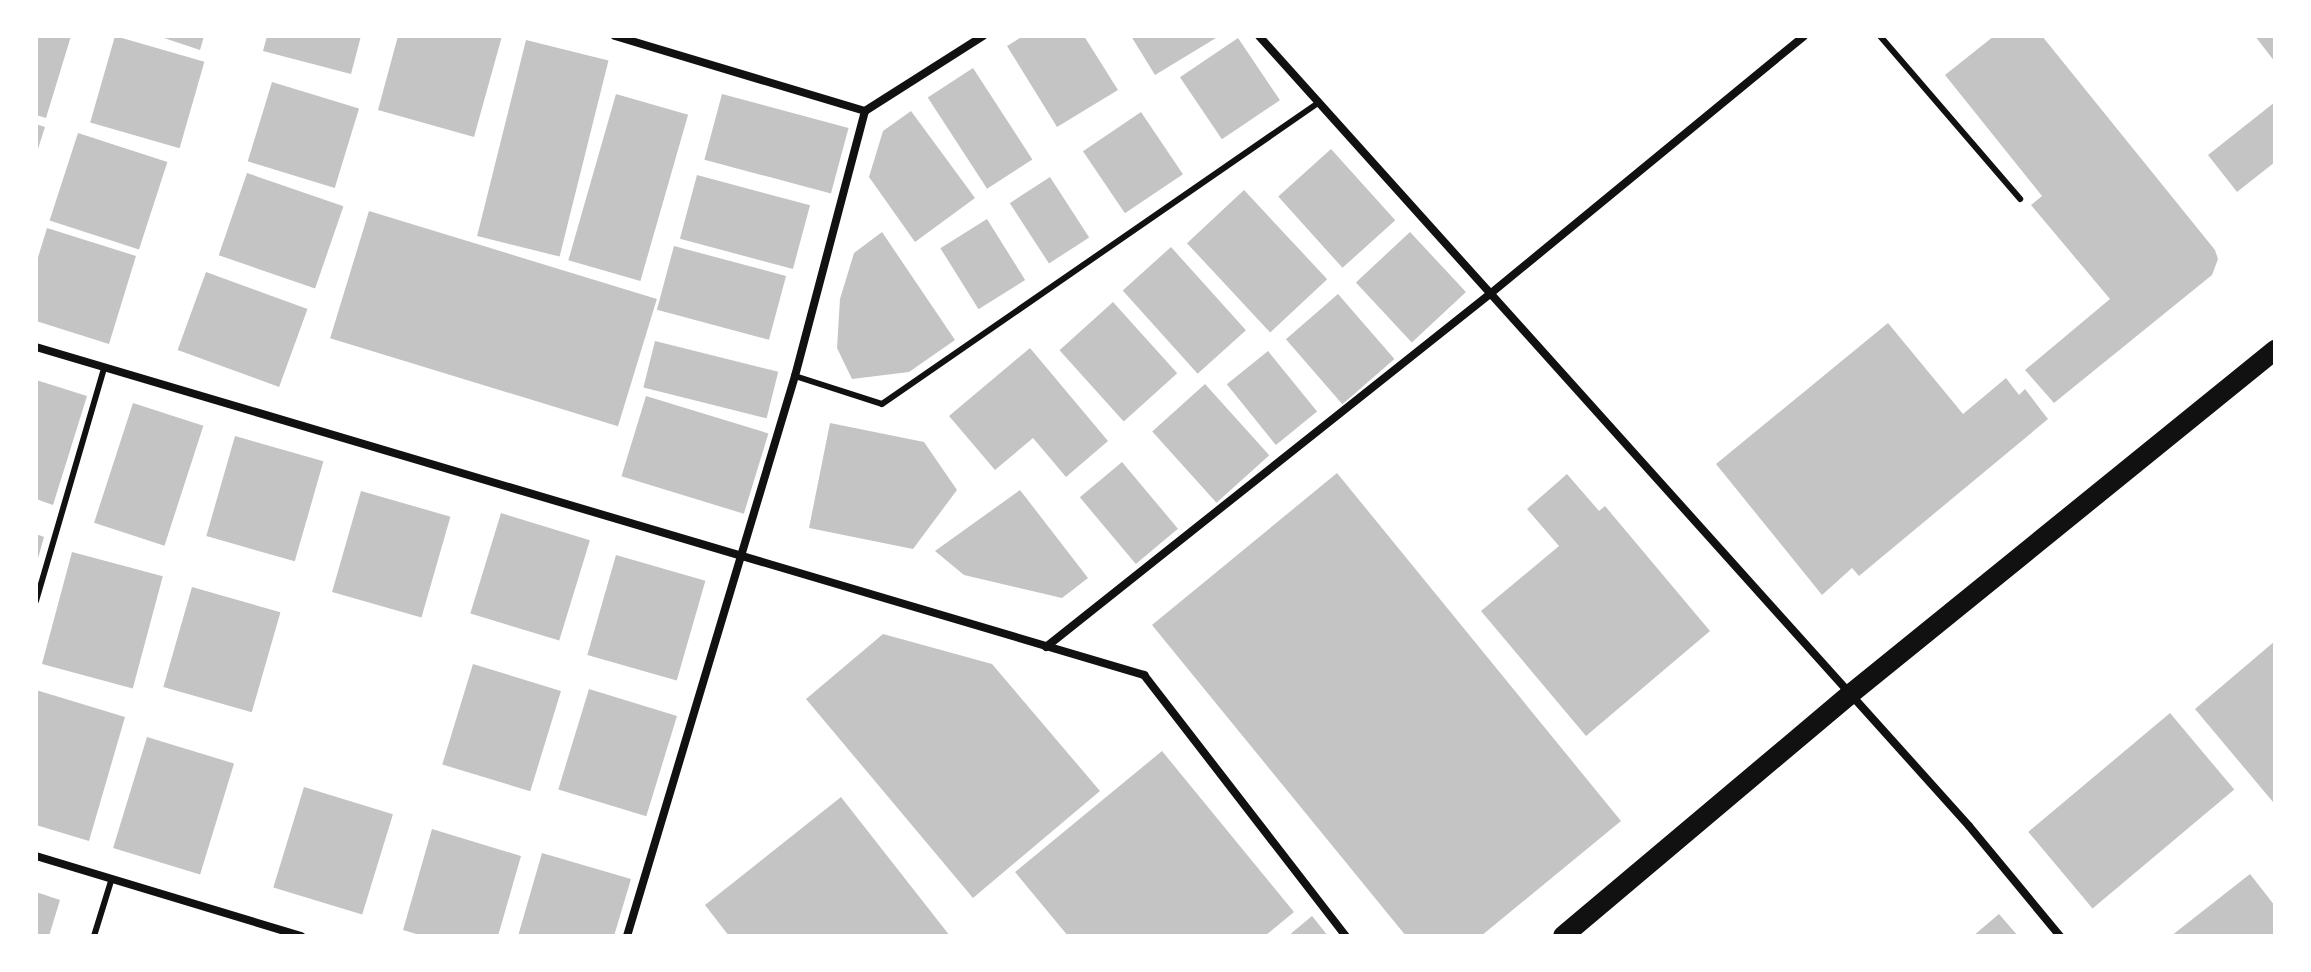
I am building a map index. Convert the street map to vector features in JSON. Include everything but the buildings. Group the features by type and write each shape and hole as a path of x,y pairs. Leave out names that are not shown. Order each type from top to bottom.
{"main road":[{"path":"1563,936 1848,696 2275,350"}],"street":[{"path":"617,36 865,111"},
{"path":"627,936 795,376 865,111 983,36"},
{"path":"1259,36 1848,696 1969,826 2060,936"},
{"path":"1046,647 1490,294 1804,36"},
{"path":"36,347 1144,675 1346,936"},
{"path":"36,856 301,936"}],"lane":[{"path":"1880,36 2020,199"},
{"path":"795,376 882,404 1318,103"},
{"path":"36,601 104,368"},
{"path":"94,936 111,881"},
{"path":"262,936 264,924"}]}
